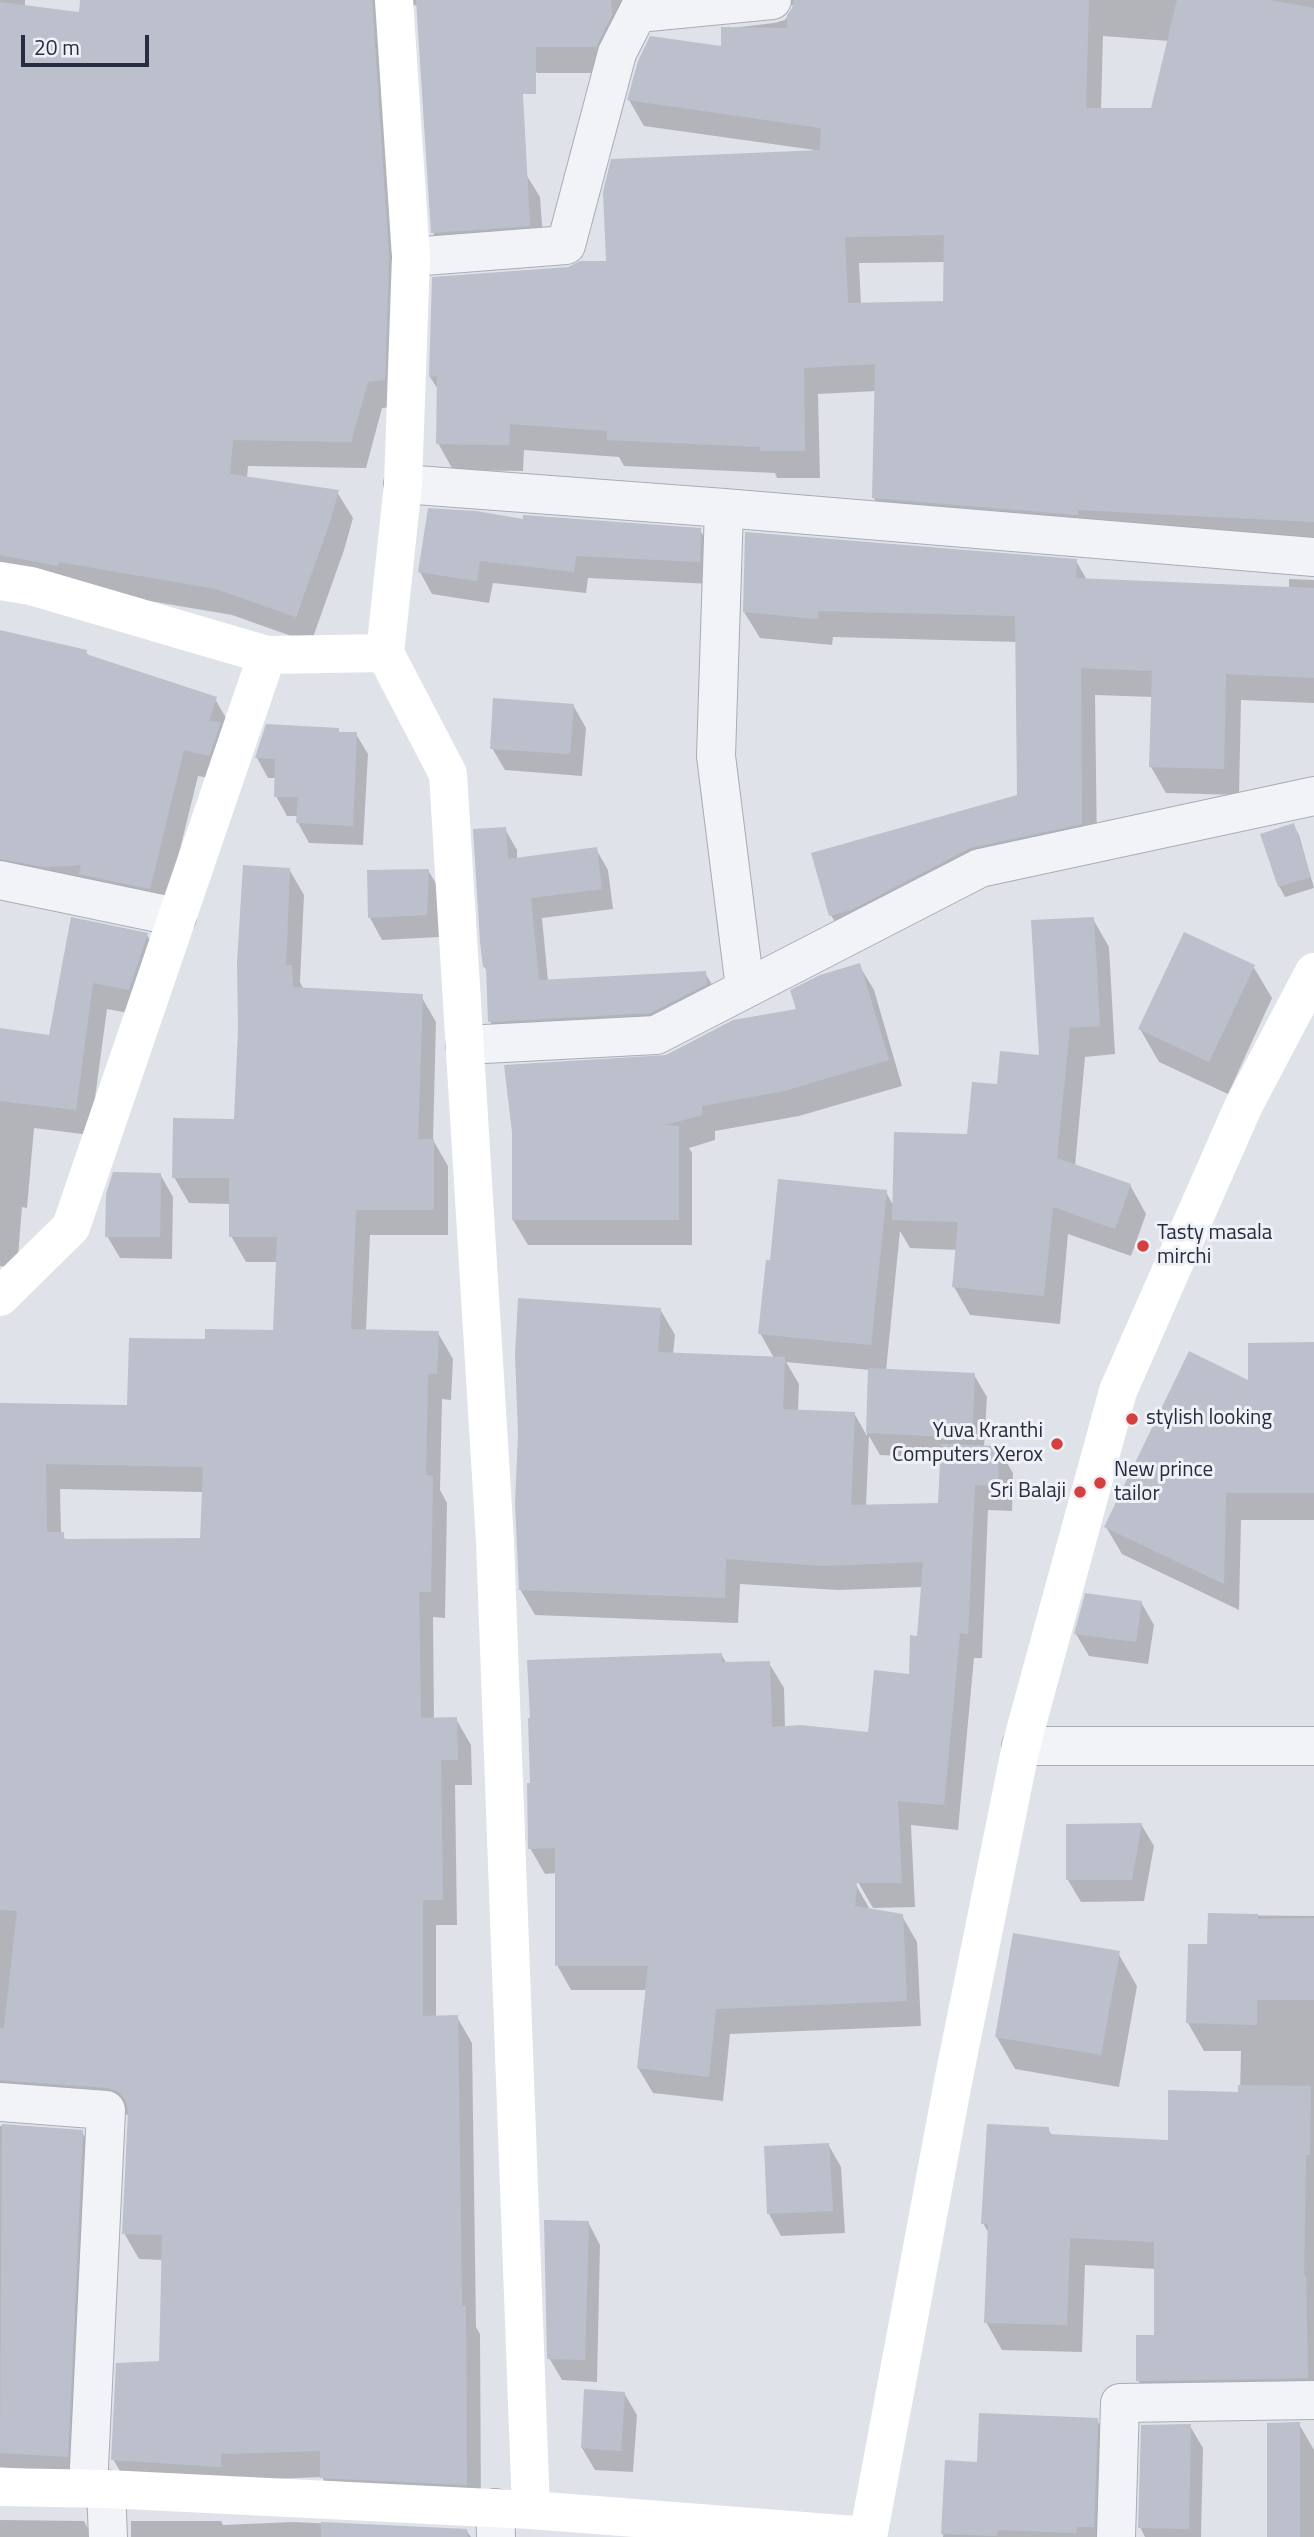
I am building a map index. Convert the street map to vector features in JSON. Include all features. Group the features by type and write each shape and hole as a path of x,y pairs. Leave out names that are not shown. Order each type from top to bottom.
{"street":[{"path":"394,0 411,257 403,484 385,653 448,774 495,1541 507,2518"},
{"path":"411,257 566,245 617,53 641,6 772,0"},
{"path":"403,484 1314,557"},
{"path":"724,508 716,757 745,988"},
{"path":"0,581 32,586 267,655 385,653"},
{"path":"0,1297 71,1227 267,655"},
{"path":"465,1045 656,1035 980,868 1314,796"},
{"path":"0,880 177,918"},
{"path":"868,2537 953,2081 1021,1745 1118,1391 1242,1107 1314,972"},
{"path":"1021,1745 1314,1746"},
{"path":"0,2102 106,2110 97,2488 108,2537"},
{"path":"1116,2537 1120,2403 1314,2400"},
{"path":"0,2487 97,2488 507,2518 874,2537"}],"building":[{"path":"80,0 372,0 389,257 385,380 368,382 351,442 233,440 230,474 339,490 296,617 216,589 59,562 58,566 0,555 0,2 79,12"},
{"path":"416,0 611,0 612,15 596,47 536,47 536,94 523,94 530,226 431,233"},
{"path":"794,0 1089,0 1086,108 1151,108 1177,0 1269,0 1314,8 1314,522 1078,510 1078,515 872,498 875,364 804,368 805,451 760,451 760,447 607,440 607,431 510,424 509,445 436,444 437,376 429,377 432,277 568,267 580,261 606,261 603,192 611,159 820,150 821,128 627,100 638,61 650,36 721,46 721,27 787,28 787,15","holes":["944,235 943,301 848,303 845,237"]},
{"path":"428,508 476,511 523,519 523,515 701,528 700,562 576,556 574,572 480,561 477,581 418,572"},
{"path":"745,532 1077,559 1076,578 1314,588 1314,678 1226,674 1224,769 1149,767 1152,671 1081,668 1082,824 970,848 851,910 829,916 811,853 1017,795 1015,616 818,611 818,619 743,612"},
{"path":"0,630 87,650 86,654 217,697 209,721 221,722 209,756 184,750 150,889 79,874 81,865 45,867 0,859"},
{"path":"493,698 574,704 570,754 490,749"},
{"path":"266,724 339,728 339,732 357,732 353,826 296,823 298,797 274,797 275,759 255,758"},
{"path":"1294,823 1311,877 1278,887 1260,834"},
{"path":"506,827 508,859 597,847 602,889 531,898 539,980 706,971 707,984 650,1013 488,1022 486,966 483,967 480,942 473,829"},
{"path":"243,865 290,868 286,965 292,965 293,987 423,994 418,1139 434,1139 434,1210 356,1210 351,1329 439,1331 437,1374 428,1374 426,1475 433,1476 431,1592 419,1592 421,1718 457,1717 458,1760 441,1760 443,1900 423,1900 423,2016 458,2015 462,2306 466,2306 467,2485 320,2478 320,2451 221,2454 221,2467 111,2460 116,2363 159,2361 162,2235 122,2234 128,2111 126,2101 119,2092 108,2088 0,2080 0,2028 4,2028 17,1911 0,1910 0,1403 127,1405 129,1338 205,1339 205,1329 273,1330 277,1237 229,1237 229,1178 172,1178 173,1118 234,1119 238,1030 237,962","holes":["46,1464 203,1467 200,1538 64,1539 64,1532 47,1532"]},
{"path":"429,869 427,915 368,918 367,870"},
{"path":"71,917 148,933 129,990 93,983 76,1110 0,1101 0,1028 49,1035"},
{"path":"1094,917 1100,1026 1070,1028 1057,1158 1131,1184 1115,1229 1053,1207 1044,1296 952,1287 958,1222 892,1220 894,1132 967,1134 972,1082 997,1084 1000,1051 1039,1055 1031,920"},
{"path":"1184,932 1255,965 1209,1062 1138,1029"},
{"path":"860,963 889,1060 784,1091 702,1106 702,1115 665,1125 679,1126 679,1220 512,1220 512,1132 504,1065 666,1055 733,1020 796,1009 790,990 820,975"},
{"path":"113,1172 161,1173 160,1237 105,1237 106,1194"},
{"path":"778,1179 887,1190 871,1345 758,1334 766,1260 770,1260"},
{"path":"518,1298 661,1308 658,1352 785,1357 783,1409 855,1412 851,1505 938,1503 941,1444 999,1446 998,1486 975,1485 968,1634 960,1633 944,1805 898,1801 902,1883 857,1883 855,1906 903,1914 907,2001 716,2009 709,2077 637,2068 648,1966 555,1966 555,1848 528,1849 530,1718 527,1660 722,1653 722,1662 770,1661 772,1727 800,1725 868,1732 874,1670 909,1674 910,1635 917,1636 923,1562 822,1566 726,1559 725,1598 519,1590 515,1504 518,1434 515,1355"},
{"path":"1314,1342 1314,1493 1226,1493 1224,1584 1104,1527 1189,1351 1248,1380 1248,1343"},
{"path":"868,1368 975,1373 972,1438 866,1433"},
{"path":"1085,1593 1142,1601 1136,1642 1074,1634"},
{"path":"1142,1823 1132,1880 1066,1880 1066,1824"},
{"path":"1208,1913 1258,1914 1258,1919 1314,1918 1314,2000 1257,2000 1257,2025 1186,2023 1188,1944 1207,1944"},
{"path":"1013,1933 1120,1951 1101,2055 995,2037"},
{"path":"1238,2085 1311,2086 1310,2155 1306,2155 1304,2276 1308,2378 1136,2381 1136,2335 1154,2335 1154,2242 1070,2238 1067,2325 984,2323 988,2224 981,2224 987,2124 1049,2127 1049,2134 1168,2140 1168,2090 1238,2092"},
{"path":"2,2124 83,2130 68,2457 0,2453"},
{"path":"829,2143 833,2211 767,2214 764,2146"},
{"path":"544,2220 589,2221 585,2360 547,2359"},
{"path":"584,2389 625,2392 621,2451 581,2448"},
{"path":"979,2413 1098,2418 1094,2527 1077,2527 1076,2533 998,2530 997,2536 941,2534 945,2460 977,2462"},
{"path":"1300,2422 1300,2537 1267,2537 1267,2423"},
{"path":"1191,2424 1189,2529 1138,2528 1141,2425"},
{"path":"321,2522 467,2529 468,2537 321,2537"}],"place":[{"name":"Tasty masala mirchi","path":"1143,1246"},
{"name":"stylish looking","path":"1132,1419"},
{"name":"Yuva Kranthi Computers Xerox","path":"1057,1444"},
{"name":"New prince tailor","path":"1100,1483"},
{"name":"Sri Balaji","path":"1080,1492"}]}
